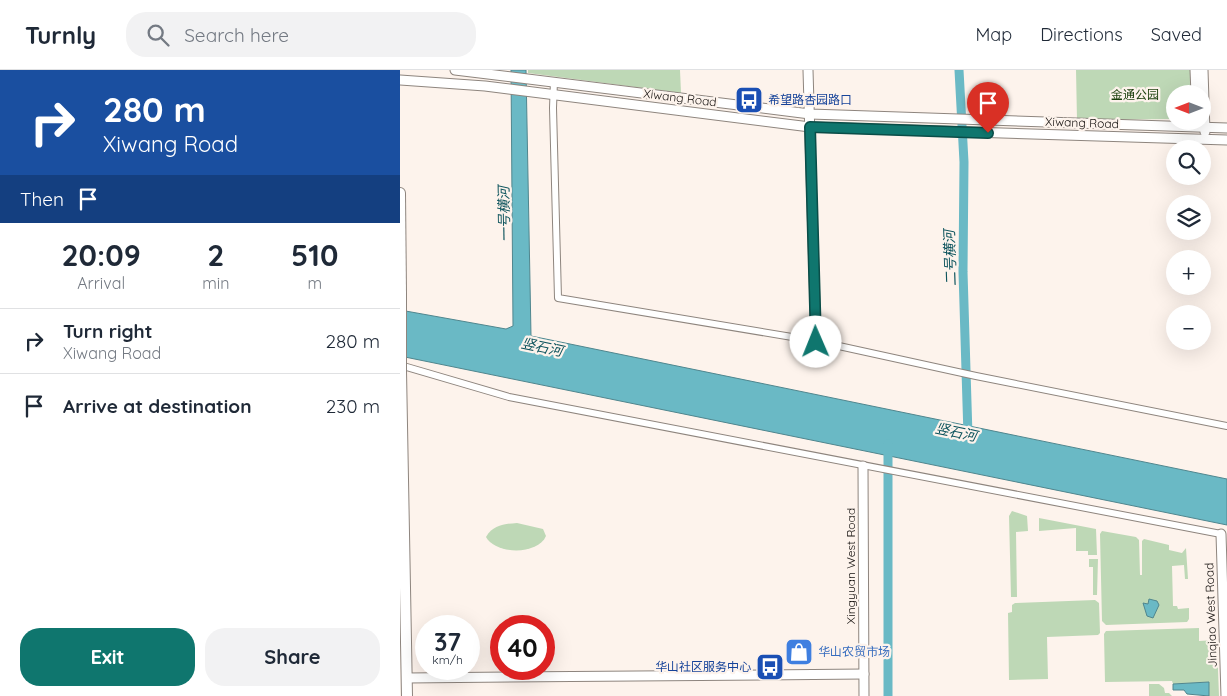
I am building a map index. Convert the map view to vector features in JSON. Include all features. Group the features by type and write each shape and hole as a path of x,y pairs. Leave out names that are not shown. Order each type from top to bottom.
{"main road":[{"name":"Xiwang Road","path":"455,70 509,75 810,114 953,120 1166,125"},
{"path":"808,70 816,342"},
{"path":"1195,70 1196,85"},
{"path":"1202,85 1203,70"},
{"name":"Xiwang Road","path":"400,80 484,86 810,127 1201,140"},
{"name":"Xiwang Road","path":"1211,127 1227,128"},
{"path":"1200,130 1201,140"},
{"name":"Xiwang Road","path":"1211,140 1227,140"},
{"path":"400,193 404,678 407,696"},
{"name":"Xingyuan West Road","path":"864,466 864,696"},
{"name":"Jinqiao West Road","path":"1221,534 1226,696"},
{"path":"404,678 864,674"}],"street":[{"path":"554,81 558,298 816,342 954,372 1227,426"},
{"path":"401,368 509,397 1221,534"}],"green space":[{"path":"528,70 680,70 681,93 528,73"},
{"name":"金通公园","path":"1076,70 1193,70 1194,85 1166,85 1166,119 1077,120"},
{"path":"1012,511 1027,516 1028,531 1016,532 1017,597 1011,597 1009,516"},
{"path":"1039,518 1096,529 1097,555 1088,555 1088,551 1076,551 1076,528 1039,531"},
{"path":"517,523 543,529 546,536 535,547 517,550 507,550 498,547 486,537 495,528"},
{"path":"1102,531 1136,537 1139,540 1140,575 1142,575 1142,541 1144,539 1169,545 1169,550 1182,553 1186,548 1188,579 1185,579 1184,565 1172,566 1173,606 1177,606 1178,609 1189,608 1189,619 1187,622 1106,625 1102,621 1100,534"},
{"path":"1089,559 1098,559 1097,595 1093,595 1093,567 1089,567"},
{"path":"1095,600 1099,603 1100,633 1098,635 1047,637 1048,679 1009,680 1008,613 1012,612 1012,605 1015,603"},
{"path":"1199,628 1199,641 1215,640 1217,643 1219,696 1209,696 1209,682 1173,684 1172,681 1105,682 1104,634 1106,631"},
{"path":"1149,684 1159,684 1164,688 1165,693 1169,693 1172,696 1149,696"}],"water":[{"name":"竖石河","path":"511,70 526,70 531,336 1227,479 1227,525 400,356 400,310 506,329 513,326"},
{"path":"1149,599 1157,601 1159,605 1153,618 1147,616 1143,603 1148,604"},
{"path":"1209,682 1209,696 1187,694 1184,690 1173,690 1173,684"}],"waterway":[{"name":"二号横河","path":"959,70 964,162 963,272 968,436"},
{"path":"888,444 888,696"}],"place":[{"name":"希望路杏园路口","path":"749,100"},
{"name":"华山农贸市场","path":"799,652"},
{"name":"华山社区服务中心","path":"770,667"}],"route":[{"path":"816,342 810,127 988,133"}],"water label":[{"name":"一号横河","path":"504,214"}]}
